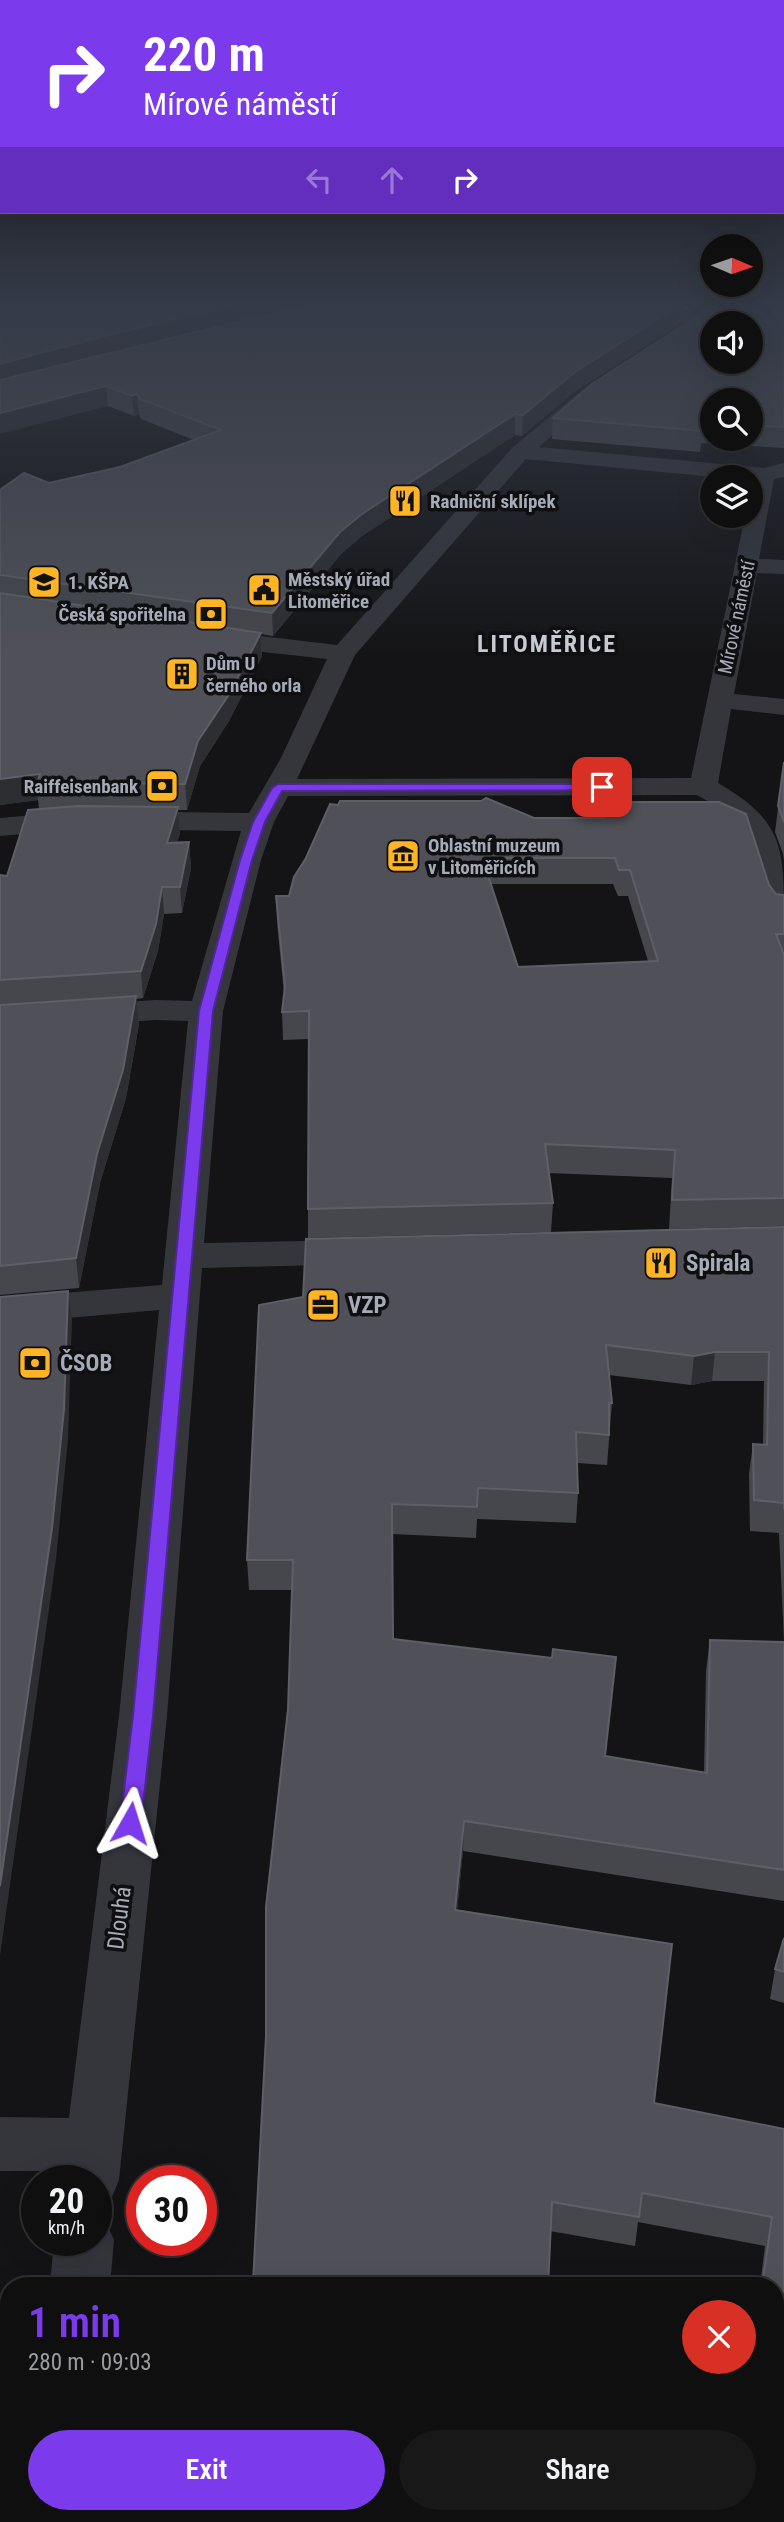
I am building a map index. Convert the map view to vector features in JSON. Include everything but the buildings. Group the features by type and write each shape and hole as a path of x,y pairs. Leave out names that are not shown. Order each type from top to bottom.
{"street":[{"path":"554,423 521,452 344,653 278,788 703,786 739,807 758,830 784,911"},
{"name":"Mírové náměstí","path":"521,452 774,472 748,565 703,786"},
{"path":"748,565 784,567"},
{"path":"185,634 264,646 344,653"},
{"path":"719,699 784,707"},
{"name":"Dlouhá","path":"92,2163 143,1716 180,1276 206,1011 246,860 259,822 278,788"},
{"path":"0,827 81,820 259,822"},
{"path":"0,1020 156,1010 206,1011"},
{"path":"0,1311 180,1276 394,1251"},
{"path":"0,2144 92,2163"},
{"path":"81,2277 83,2256"}],"place":[{"name":"Radniční sklípek","path":"405,501"},
{"name":"1. KŠPA","path":"44,582"},
{"name":"Městský úřad Litoměřice","path":"264,590"},
{"name":"Česká spořitelna","path":"211,614"},
{"name":"Dům U černého orla","path":"182,674"},
{"name":"Raiffeisenbank","path":"162,786"},
{"name":"Oblastní muzeum v Litoměřicích","path":"403,856"},
{"name":"Spirala","path":"661,1263"},
{"name":"VZP","path":"323,1305"},
{"name":"ČSOB","path":"35,1363"}],"district":[{"name":"LITOMĚŘICE","path":"547,644"}],"route":[{"path":"130,1823 143,1716 206,1011 246,860 259,822 278,788 602,787"}]}
